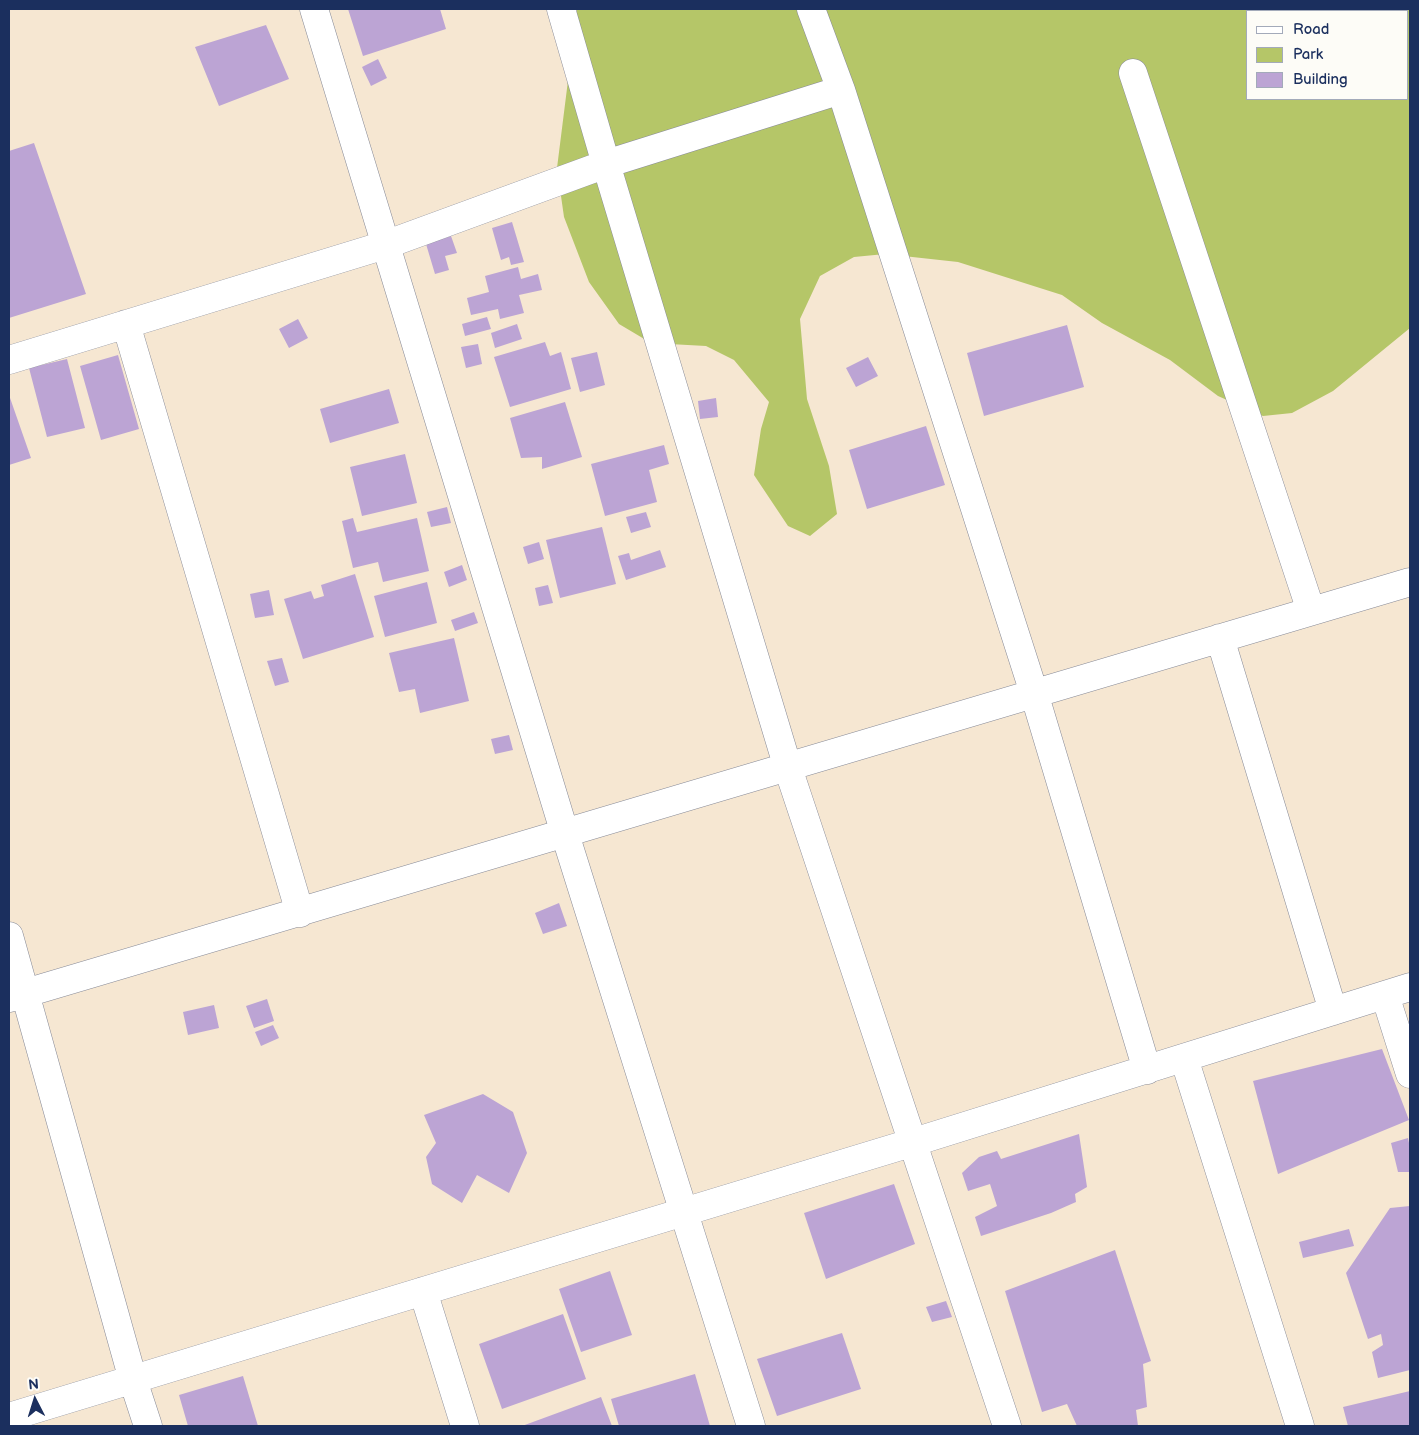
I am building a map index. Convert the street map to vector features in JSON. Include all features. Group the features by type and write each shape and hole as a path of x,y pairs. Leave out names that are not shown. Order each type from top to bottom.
{"street":[{"path":"314,9 565,834 750,1426"},
{"path":"561,9 788,768 1007,1426"},
{"path":"811,9 841,90 1034,693 1146,1070"},
{"path":"1132,73 1311,611"},
{"path":"9,360 385,245 606,164 841,90"},
{"path":"126,324 300,912"},
{"path":"17,996 1410,582"},
{"path":"1220,638 1333,1011"},
{"path":"9,936 17,996 148,1426"},
{"path":"9,1417 914,1142 1398,991 1410,1074"},
{"path":"1184,1058 1300,1426"},
{"path":"424,1291 465,1426"}],"green space":[{"path":"577,9 1410,9 1410,328 1333,391 1292,413 1263,416 1218,396 1170,360 1102,323 1062,295 958,262 885,254 854,257 820,276 800,319 807,399 829,466 837,514 810,536 788,526 754,475 761,429 769,402 734,360 706,346 651,343 619,324 589,282 564,217 557,168"}],"building":[{"path":"348,9 440,9 446,29 363,56"},
{"path":"266,25 289,79 219,106 195,47"},
{"path":"378,59 387,78 371,86 362,67"},
{"path":"34,143 86,294 9,318 9,151"},
{"path":"512,222 524,262 511,265 509,257 501,260 492,228"},
{"path":"451,236 457,253 445,256 449,270 435,274 426,244"},
{"path":"518,267 521,279 538,274 542,290 519,295 524,313 500,319 498,309 471,315 467,298 489,292 485,276"},
{"path":"487,317 491,329 465,336 462,324"},
{"path":"298,319 308,338 289,348 279,329"},
{"path":"517,324 522,339 495,348 491,333"},
{"path":"1067,325 1084,387 984,416 967,353"},
{"path":"545,342 550,356 561,352 571,389 510,407 494,357"},
{"path":"478,344 482,364 466,368 461,347"},
{"path":"597,352 605,385 580,392 571,358"},
{"path":"118,355 139,429 101,440 80,366"},
{"path":"868,357 878,376 856,387 846,368"},
{"path":"67,359 85,428 47,437 29,368"},
{"path":"389,389 399,423 330,443 320,409"},
{"path":"9,395 31,458 9,465"},
{"path":"716,398 718,417 700,419 698,401"},
{"path":"565,402 582,457 542,469 542,457 521,458 510,418"},
{"path":"926,426 945,485 867,509 849,450"},
{"path":"664,445 669,464 649,470 657,502 605,516 591,464"},
{"path":"405,454 417,503 362,516 350,467"},
{"path":"447,507 451,523 431,527 427,512"},
{"path":"646,512 651,527 631,533 626,517"},
{"path":"353,518 357,532 417,518 429,571 383,582 378,562 353,568 342,521"},
{"path":"602,527 616,584 560,598 546,540"},
{"path":"539,542 544,559 528,564 523,547"},
{"path":"660,550 666,567 626,580 618,556 629,553 631,560"},
{"path":"462,565 467,580 449,587 444,572"},
{"path":"355,574 374,637 303,659 284,599 311,591 314,599 324,596 321,585"},
{"path":"427,582 437,623 385,637 374,596"},
{"path":"548,585 553,603 539,606 535,588"},
{"path":"269,590 274,615 255,618 250,594"},
{"path":"474,612 478,623 455,631 451,620"},
{"path":"454,638 469,701 420,713 415,689 399,692 389,653"},
{"path":"282,658 289,682 275,686 267,661"},
{"path":"509,735 513,750 495,754 491,739"},
{"path":"559,903 567,926 543,934 535,913"},
{"path":"267,999 274,1021 254,1028 246,1006"},
{"path":"214,1005 219,1028 188,1035 183,1012"},
{"path":"273,1025 279,1038 261,1046 255,1032"},
{"path":"1382,1049 1409,1120 1278,1174 1253,1081"},
{"path":"483,1094 513,1112 527,1153 509,1193 477,1175 462,1203 432,1184 426,1157 436,1143 424,1115"},
{"path":"1079,1134 1087,1187 1075,1194 1076,1202 1051,1213 981,1236 975,1217 997,1206 990,1184 968,1191 962,1173 979,1157 997,1151 1001,1159"},
{"path":"1408,1138 1410,1172 1398,1172 1391,1143"},
{"path":"894,1184 915,1244 826,1279 804,1213"},
{"path":"1410,1206 1410,1370 1378,1378 1372,1352 1383,1345 1381,1334 1368,1339 1346,1273 1390,1208"},
{"path":"1349,1229 1354,1246 1303,1258 1299,1242"},
{"path":"1115,1250 1151,1361 1143,1364 1147,1407 1136,1410 1138,1426 1077,1426 1067,1404 1042,1412 1005,1291"},
{"path":"610,1271 632,1335 581,1352 559,1289"},
{"path":"946,1301 952,1317 932,1322 926,1307"},
{"path":"563,1314 586,1379 502,1409 479,1344"},
{"path":"842,1333 861,1389 777,1416 757,1359"},
{"path":"695,1374 710,1426 619,1426 611,1399"},
{"path":"243,1376 258,1426 188,1426 179,1395"},
{"path":"1410,1391 1410,1426 1348,1426 1343,1407"},
{"path":"601,1397 612,1426 522,1426"}]}
